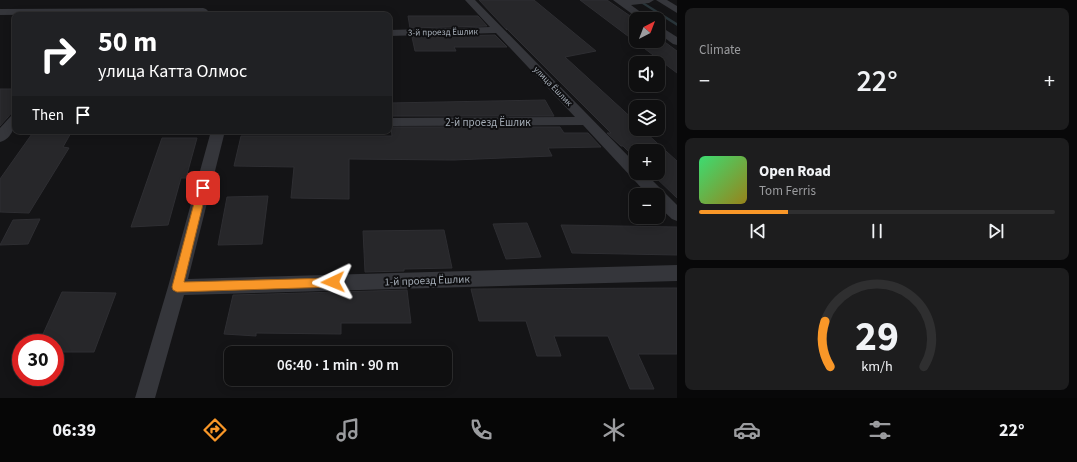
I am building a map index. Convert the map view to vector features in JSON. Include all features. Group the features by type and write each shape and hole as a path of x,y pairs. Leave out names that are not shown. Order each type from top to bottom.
{"street":[{"name":"улица Ёшлик","path":"470,0 629,166"},
{"path":"624,2 649,0"},
{"path":"661,0 677,10"},
{"path":"624,2 636,12"},
{"path":"152,12 203,11"},
{"path":"0,12 12,12"},
{"name":"3-й проезд Ёшлик","path":"392,33 498,30"},
{"path":"665,33 677,42"},
{"name":"2-й проезд Ёшлик","path":"392,122 587,121"},
{"path":"0,137 12,122"},
{"path":"145,398 177,287 217,134"},
{"name":"улица Ёшлик","path":"643,180 651,188"},
{"name":"улица Ёшлик","path":"665,203 677,216"},
{"name":"1-й проезд Ёшлик","path":"177,287 677,273"}],"building":[{"path":"479,0 534,0 596,51 565,57 629,116 629,136 649,136 658,144 629,144 629,152 621,146 607,133 611,133 506,28 507,30"},
{"path":"580,0 607,0 629,15 629,37"},
{"path":"408,16 478,16 487,26 410,28"},
{"path":"495,35 507,47 454,47 456,51 415,51 412,37"},
{"path":"665,42 677,51 677,73 665,64 665,56 654,56 644,48 665,48"},
{"path":"0,89 12,89 12,112 0,126"},
{"path":"545,100 554,116 392,116 392,103"},
{"path":"392,127 560,127 564,133 588,133 601,147 548,148 552,156 454,160 349,159 349,199 291,198 294,167 234,166 241,136 392,136"},
{"path":"32,134 70,134 63,147 69,148 29,213 0,212 0,179"},
{"path":"162,138 197,138 186,178 181,178 168,225 131,227"},
{"path":"665,150 677,161 677,198 658,180 665,180"},
{"path":"268,196 262,244 218,245 227,197"},
{"path":"40,219 28,244 0,245 13,220"},
{"path":"527,223 541,257 506,259 493,224"},
{"path":"561,225 677,227 677,255 572,253"},
{"path":"444,230 452,268 404,269 404,271 365,272 363,231"},
{"path":"677,288 677,354 638,354 654,389 630,389 608,336 554,336 561,356 537,356 526,321 479,321 471,289"},
{"path":"407,290 411,323 341,323 341,334 256,333 256,336 224,334 233,295"},
{"path":"62,292 116,293 94,352 64,352 64,334 43,334"}],"waterway":[{"path":"638,0 677,25"}],"route":[{"path":"203,188 177,287 333,282"}]}
